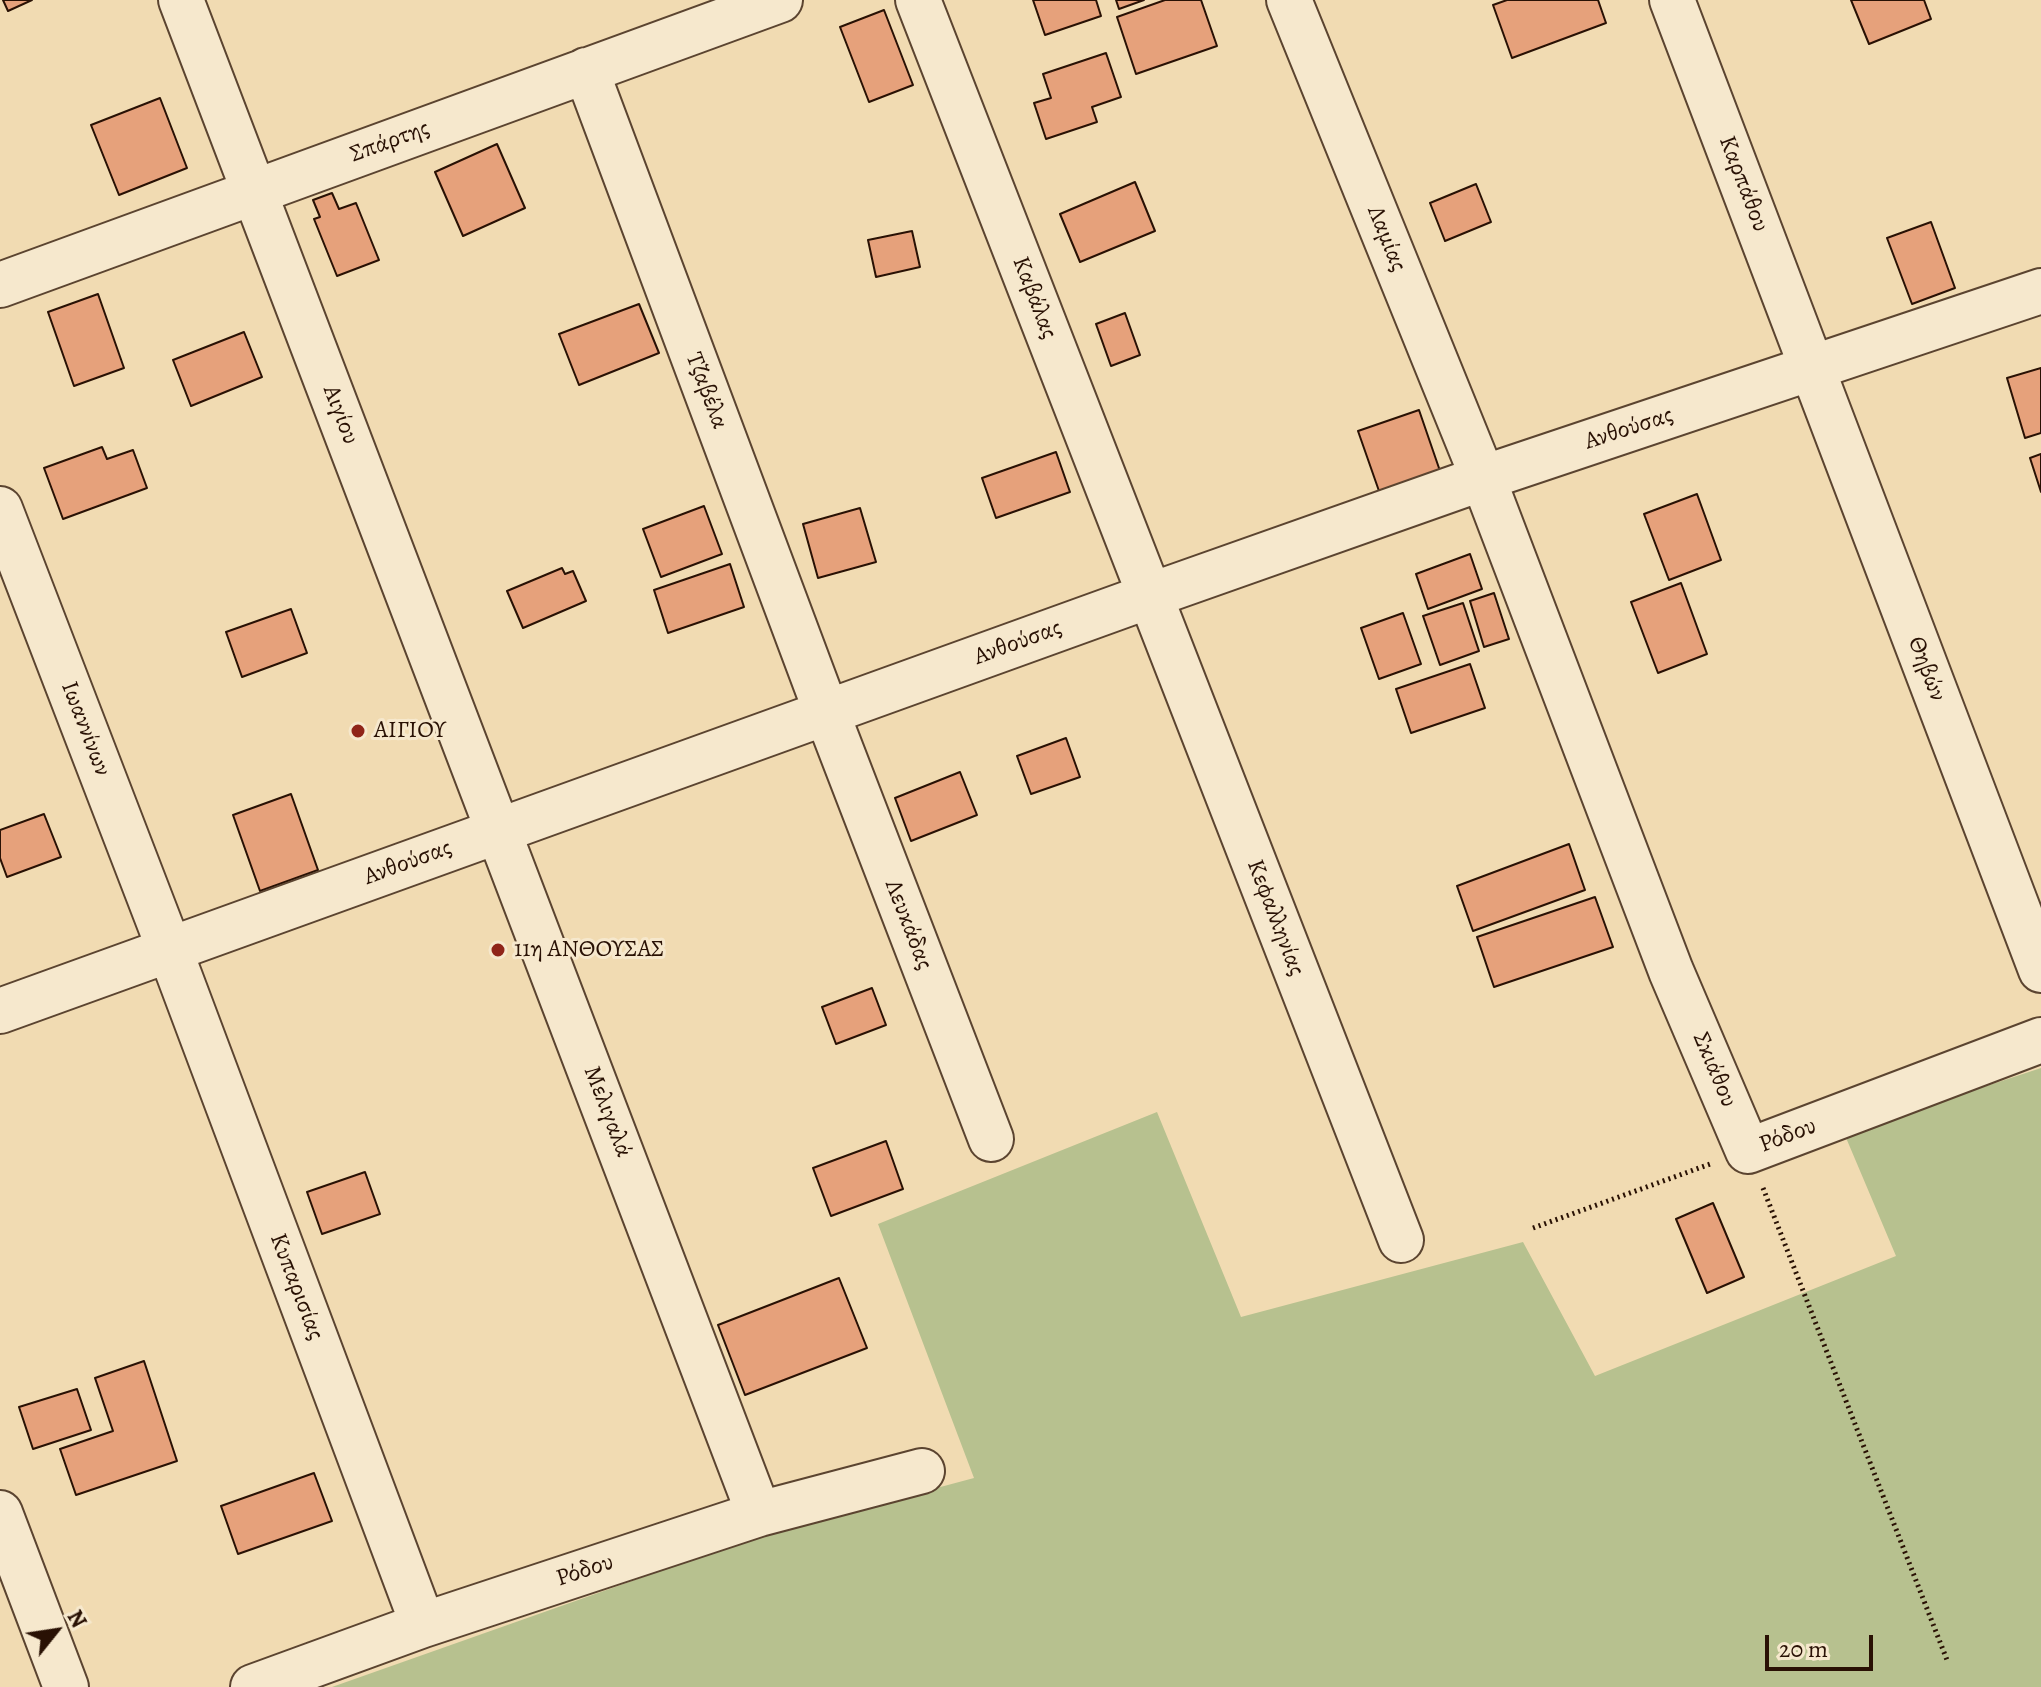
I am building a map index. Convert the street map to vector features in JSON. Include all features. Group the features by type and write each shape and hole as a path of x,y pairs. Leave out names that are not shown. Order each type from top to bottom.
{"street":[{"name":"Αιγίου","path":"181,0 498,830"},
{"name":"Σπάρτης","path":"0,285 780,0"},
{"name":"Καβάλας","path":"918,0 1149,596"},
{"name":"Λαμίας","path":"1289,0 1483,478"},
{"name":"Καρπάθου","path":"1672,0 1812,369"},
{"name":"Τζαβέλα","path":"586,70 826,711"},
{"name":"Ανθούσας","path":"0,1011 826,711 1483,478 2041,291"},
{"name":"Θηβών","path":"1812,369 2041,970"},
{"name":"Σκιάθου","path":"1483,478 1671,971 1748,1151"},
{"name":"Ιωαννίνων","path":"0,509 169,948"},
{"name":"Κεφαλληνίας","path":"1149,596 1401,1240"},
{"name":"Λευκάδας","path":"826,711 991,1139"},
{"name":"Μελιγαλά","path":"498,830 759,1514"},
{"name":"Κυπαρισίας","path":"169,948 423,1625"},
{"name":"Ρόδου","path":"1748,1151 2041,1040"},
{"name":"Ρόδου","path":"253,1687 423,1625 759,1514 922,1471"},
{"path":"0,1513 66,1687"}],"path":[{"name":"Ρόδου","path":"1533,1228 1748,1151"},
{"path":"1748,1151 1947,1660"}],"green space":[{"path":"2041,1068 2041,1687 332,1687 765,1534 974,1478 878,1224 1157,1112 1241,1317 1523,1242 1595,1376 1896,1256 1844,1133"}],"building":[{"path":"3,0 32,0 8,11"},
{"path":"1033,0 1096,0 1101,16 1045,35"},
{"path":"1116,0 1144,0 1119,9"},
{"path":"1165,0 1201,0 1217,46 1136,74 1117,17"},
{"path":"1507,0 1598,0 1606,23 1512,58 1493,5"},
{"path":"1851,0 1924,0 1931,19 1869,44"},
{"path":"884,10 913,85 869,102 840,27"},
{"path":"1106,53 1121,97 1092,107 1097,122 1046,139 1034,103 1051,98 1043,74"},
{"path":"160,98 187,168 119,195 91,125"},
{"path":"497,144 525,208 463,236 435,172"},
{"path":"1135,182 1155,231 1080,262 1060,214"},
{"path":"1476,184 1491,222 1445,241 1430,203"},
{"path":"332,193 339,209 356,203 379,260 337,276 314,219 320,217 313,200"},
{"path":"1931,222 1955,288 1912,304 1887,238"},
{"path":"912,231 920,267 876,277 868,240"},
{"path":"98,294 124,368 74,386 48,312"},
{"path":"639,304 659,353 579,385 559,334"},
{"path":"1125,313 1140,355 1111,366 1096,324"},
{"path":"244,332 262,377 191,406 173,360"},
{"path":"2041,368 2041,433 2025,438 2007,378"},
{"path":"1419,410 1440,471 1379,491 1358,431"},
{"path":"102,447 107,459 133,450 147,488 63,519 44,468"},
{"path":"1056,452 1070,492 996,518 982,478"},
{"path":"2041,454 2041,492 2030,458"},
{"path":"1697,494 1721,560 1669,580 1644,514"},
{"path":"704,506 722,554 661,577 643,529"},
{"path":"860,508 876,562 818,578 803,524"},
{"path":"1470,554 1482,589 1428,609 1416,574"},
{"path":"730,564 744,607 668,633 654,590"},
{"path":"562,568 565,574 573,571 586,601 523,628 507,591"},
{"path":"1681,583 1707,654 1658,673 1631,602"},
{"path":"1494,593 1509,639 1484,647 1470,601"},
{"path":"1463,603 1479,651 1440,665 1423,616"},
{"path":"291,609 307,653 242,677 226,632"},
{"path":"1403,613 1421,664 1379,679 1361,628"},
{"path":"1470,664 1485,708 1411,733 1396,689"},
{"path":"1066,738 1080,777 1031,794 1017,756"},
{"path":"960,772 977,815 911,841 895,798"},
{"path":"291,794 318,870 260,891 233,815"},
{"path":"44,814 61,857 7,877 0,858 0,830"},
{"path":"1569,844 1585,890 1473,931 1457,886"},
{"path":"1595,897 1613,947 1494,987 1477,937"},
{"path":"872,988 886,1025 836,1044 822,1007"},
{"path":"886,1141 903,1189 831,1216 813,1168"},
{"path":"365,1172 380,1214 322,1234 307,1192"},
{"path":"1713,1203 1744,1277 1707,1293 1676,1219"},
{"path":"839,1278 867,1348 745,1395 718,1325"},
{"path":"144,1361 177,1461 76,1495 60,1449 113,1431 95,1378"},
{"path":"77,1389 91,1430 33,1449 19,1407"},
{"path":"314,1473 332,1521 238,1554 221,1506"}],"place":[{"name":"ΑΙΓΙΟΥ","path":"358,731"},
{"name":"11η ΑΝΘΟΥΣΑΣ","path":"498,950"}]}
